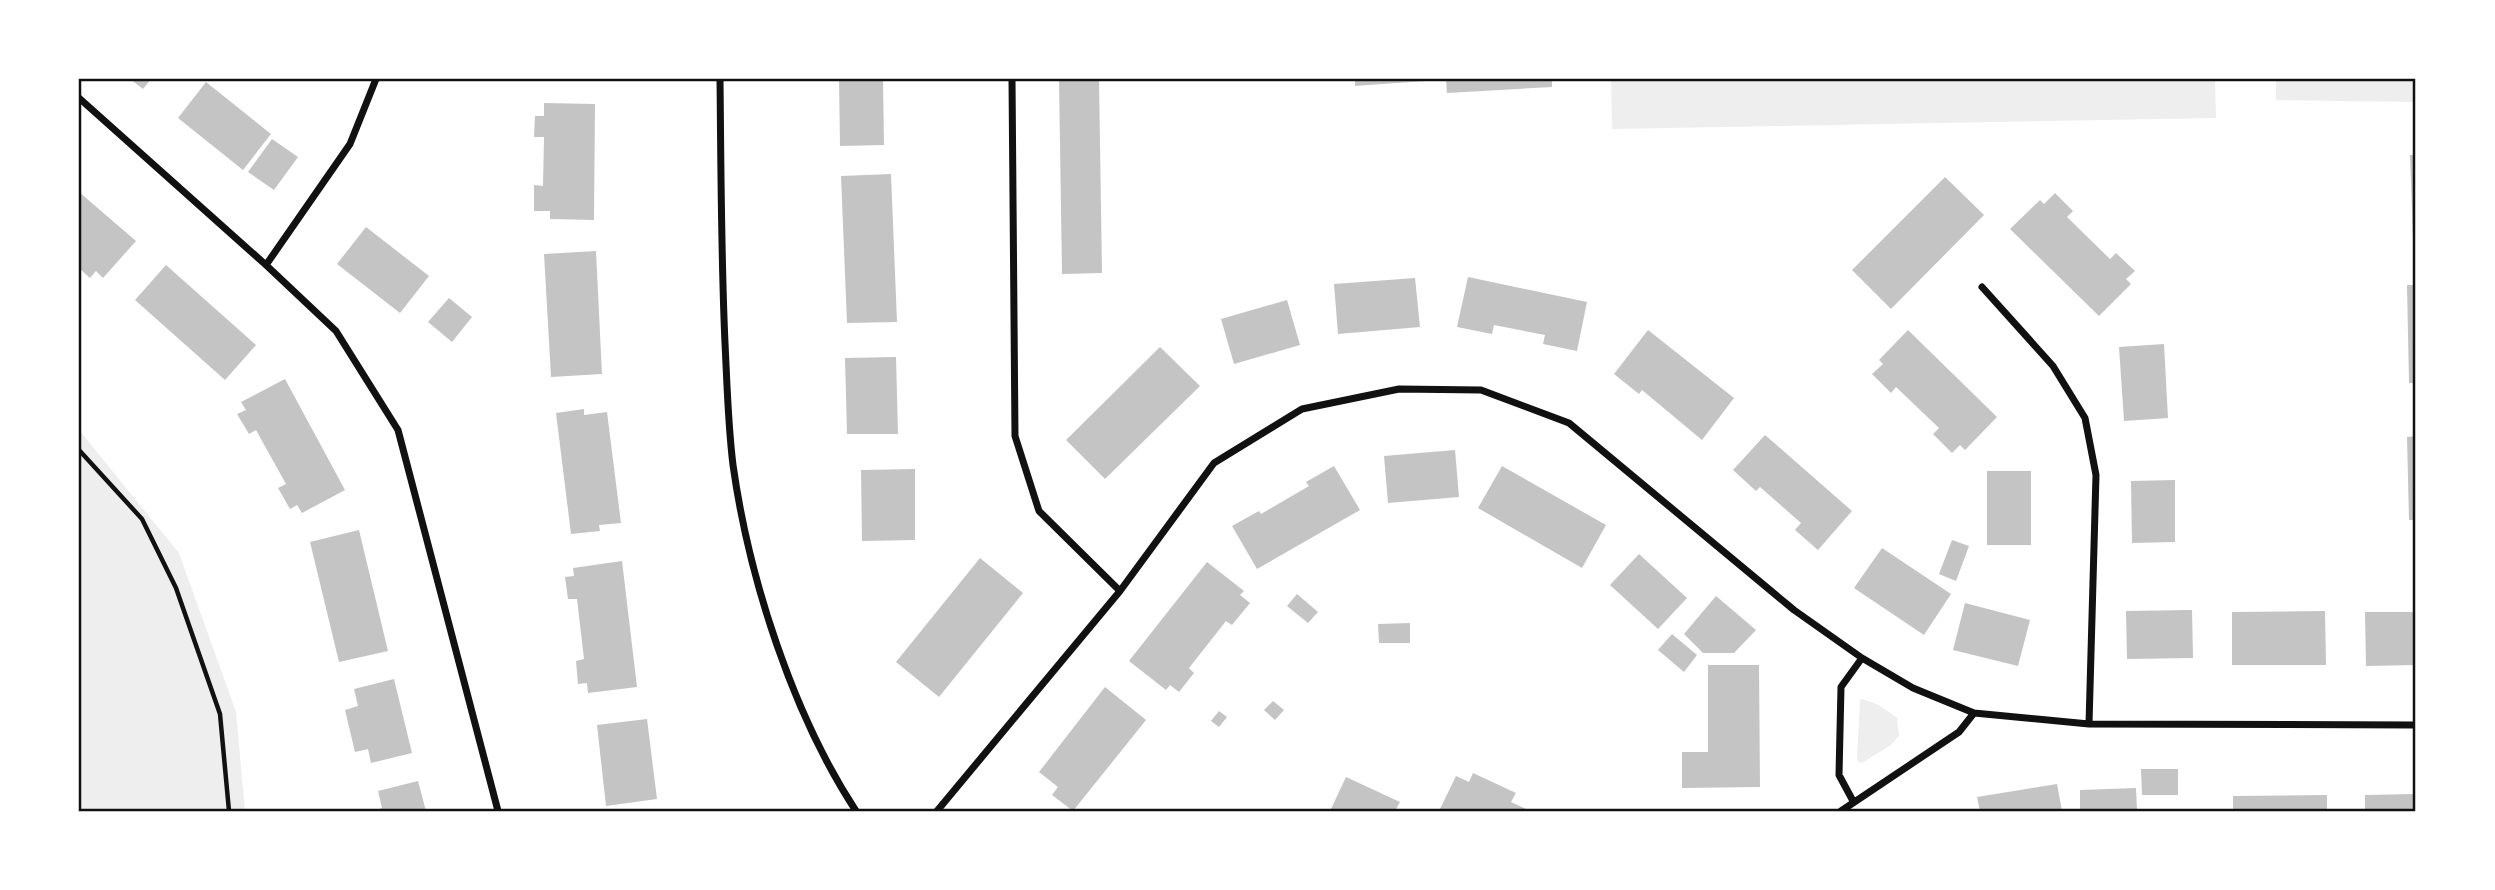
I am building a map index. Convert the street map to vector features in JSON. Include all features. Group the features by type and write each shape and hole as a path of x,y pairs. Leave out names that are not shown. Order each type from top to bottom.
{"street":[{"path":"266,265 351,144 376,79"},
{"path":"720,79 722,282 733,464 747,535 767,612 818,743 838,784 856,811"},
{"path":"1012,79 1015,436 1039,511 1120,591"},
{"path":"79,98 336,331 398,430 498,811"},
{"path":"1982,287 2053,366 2085,418 2096,475 2089,724"},
{"path":"937,811 1120,591 1214,463 1302,409 1399,389 1481,390 1569,423 1794,610 1913,688 1973,713 2089,724 2416,725"},
{"path":"1853,801 1839,775 1841,687 1862,657"},
{"path":"1841,811 1959,732 1973,713"}],"path":[{"path":"79,450 142,519 176,588 220,714 229,811"}],"shaded area":[{"path":"1611,79 2215,79 2216,118 1612,129"},
{"path":"2276,79 2416,79 2416,102 2276,100"},
{"path":"79,430 179,553 236,712 245,811 79,811"},
{"path":"1862,699 1879,705 1897,718 1899,736 1891,745 1862,763 1858,762 1857,758"}],"building":[{"path":"130,79 151,79 143,89"},
{"path":"839,79 883,79 884,145 840,146"},
{"path":"1059,79 1099,79 1102,273 1062,274"},
{"path":"1355,79 1425,79 1425,81 1355,86"},
{"path":"1446,79 1552,79 1552,87 1447,93"},
{"path":"206,82 271,134 243,170 178,118"},
{"path":"544,103 595,104 594,220 550,219 550,211 534,211 534,185 543,186 544,137 534,137 535,116 544,116"},
{"path":"272,139 298,157 274,190 248,172"},
{"path":"2410,155 2416,155 2416,238 2413,238"},
{"path":"891,174 897,322 847,323 841,176"},
{"path":"1945,177 1984,215 1891,309 1852,270"},
{"path":"79,192 136,241 103,278 96,271 90,278 79,268"},
{"path":"2055,193 2073,211 2067,217 2110,259 2116,253 2135,271 2126,279 2131,284 2099,316 2010,229 2040,200 2044,204"},
{"path":"366,227 429,276 400,313 337,264"},
{"path":"596,251 602,374 551,377 544,254"},
{"path":"166,265 256,345 225,380 135,300"},
{"path":"1468,277 1587,302 1577,351 1543,344 1545,335 1494,325 1492,334 1457,327"},
{"path":"1415,278 1420,327 1338,334 1334,284"},
{"path":"2407,285 2416,285 2416,383 2409,383"},
{"path":"449,298 472,317 452,342 428,322"},
{"path":"1287,300 1300,345 1234,364 1221,319"},
{"path":"1648,330 1734,398 1702,440 1642,390 1639,394 1614,374"},
{"path":"1908,330 1997,417 1965,450 1960,445 1952,453 1933,434 1939,428 1896,387 1891,393 1872,374 1883,364 1879,360"},
{"path":"2164,344 2168,418 2124,421 2119,347"},
{"path":"1160,347 1200,386 1105,479 1066,440"},
{"path":"896,357 898,434 847,434 845,358"},
{"path":"285,379 345,490 302,513 297,505 290,509 278,488 286,484 256,430 249,434 237,414 246,410 241,402"},
{"path":"584,409 584,415 607,412 621,523 599,525 600,531 571,534 556,413"},
{"path":"1765,435 1852,511 1818,550 1795,530 1801,523 1760,487 1756,491 1733,470"},
{"path":"2416,436 2416,520 2409,520 2407,437"},
{"path":"1455,450 1459,497 1388,503 1384,456"},
{"path":"1334,466 1360,510 1257,569 1232,526 1259,511 1261,514 1309,486 1306,482"},
{"path":"1502,466 1606,525 1582,568 1478,508"},
{"path":"915,469 915,540 862,541 861,470"},
{"path":"1987,471 2031,471 2031,545 1987,545"},
{"path":"2175,480 2175,542 2132,543 2131,481"},
{"path":"359,530 388,651 339,662 310,542"},
{"path":"1952,540 1969,546 1956,581 1939,574"},
{"path":"1882,548 1951,594 1924,635 1854,588"},
{"path":"1639,554 1687,598 1658,629 1610,585"},
{"path":"980,558 1023,593 939,697 896,662"},
{"path":"622,561 637,687 588,693 587,683 578,684 576,661 584,659 577,599 568,599 565,577 574,576 573,568"},
{"path":"1207,562 1244,591 1240,595 1250,603 1232,625 1226,621 1189,668 1194,673 1179,692 1170,685 1166,690 1129,661"},
{"path":"1297,594 1318,612 1308,623 1287,606"},
{"path":"1716,596 1756,630 1734,653 1703,653 1684,634"},
{"path":"1965,603 2030,620 2018,666 1953,650"},
{"path":"2192,610 2193,658 2127,659 2126,611"},
{"path":"2325,611 2326,665 2232,665 2232,612"},
{"path":"2365,612 2416,612 2416,665 2366,666"},
{"path":"1410,623 1410,643 1379,643 1378,624"},
{"path":"1672,634 1697,655 1684,672 1658,650"},
{"path":"1708,665 1759,665 1760,787 1682,788 1682,752 1708,752"},
{"path":"394,679 412,753 371,763 368,749 355,752 345,710 358,706 354,689"},
{"path":"1105,687 1146,720 1073,811 1052,795 1058,787 1039,772"},
{"path":"1273,701 1284,710 1275,720 1264,710"},
{"path":"1219,711 1227,717 1219,727 1211,721"},
{"path":"647,719 657,799 606,806 597,725"},
{"path":"2141,769 2178,769 2178,795 2142,795"},
{"path":"1473,773 1516,793 1511,802 1530,811 1439,811 1456,776 1469,782"},
{"path":"1346,777 1400,802 1395,811 1330,811"},
{"path":"418,781 426,811 373,811 382,808 378,791"},
{"path":"2057,784 2062,811 1980,811 1977,797"},
{"path":"2136,788 2137,811 2080,811 2080,790"},
{"path":"2416,794 2416,811 2365,811 2365,795"},
{"path":"2327,795 2327,811 2233,811 2233,796"}]}
